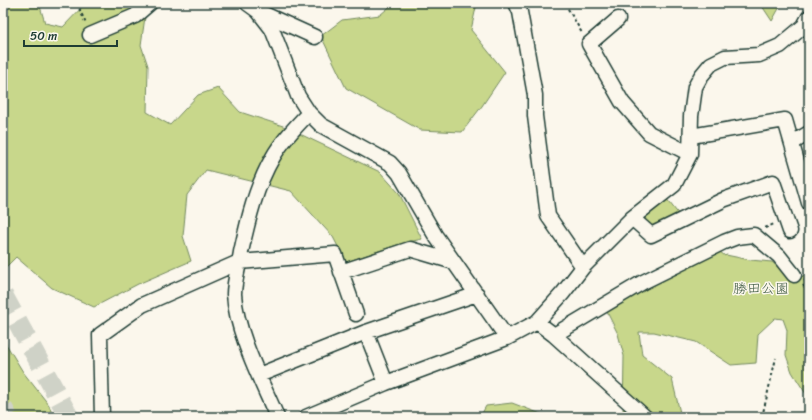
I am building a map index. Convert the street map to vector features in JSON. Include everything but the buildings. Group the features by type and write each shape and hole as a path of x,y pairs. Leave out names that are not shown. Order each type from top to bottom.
{"street":[{"path":"90,35 135,16 150,3"},
{"path":"516,3 520,12 535,95 535,116 548,216 583,267"},
{"path":"252,7 315,37"},
{"path":"252,7 272,29 298,96 309,112 321,125 390,163 399,173 435,235 506,338"},
{"path":"306,417 386,383 506,338 537,322 563,293 583,267 632,218 674,185 690,154 691,116 695,87 701,76 711,64 726,58 759,55 780,46 804,26 809,17"},
{"path":"618,19 588,44 622,102 649,133 690,154"},
{"path":"277,417 247,347 238,318 234,294 247,226 261,182 273,157 291,131 309,112"},
{"path":"691,136 785,120 808,198"},
{"path":"792,143 809,133"},
{"path":"632,218 651,235 723,200 772,182 788,225"},
{"path":"554,335 643,282 737,237 754,235 779,256 794,275"},
{"path":"341,272 410,249 454,262"},
{"path":"102,417 100,335 142,305 239,262 335,254 356,314"},
{"path":"259,375 366,332 477,294"},
{"path":"537,322 554,335 645,417"},
{"path":"366,332 386,383"}],"path":[{"path":"77,3 90,35"},
{"path":"566,3 588,44"},
{"path":"754,235 769,226 788,225"},
{"path":"762,417 776,358"}],"green space":[{"path":"3,3 39,3 45,23 63,27 86,3 147,3 141,45 148,66 147,112 170,125 198,95 218,88 240,112 283,126 380,172 399,193 422,239 400,244 346,262 333,237 291,191 206,170 187,195 183,236 191,261 138,284 94,307 52,288 16,257 3,270"},
{"path":"394,3 477,3 471,30 505,72 462,132 420,130 346,88 321,36 342,20 380,15"},
{"path":"760,3 782,3 772,21"},
{"path":"666,198 680,216 653,229 643,215"},
{"name":"勝田公園","path":"719,251 725,256 772,262 796,282 809,271 809,417 804,417 806,394 792,372 786,355 787,330 783,319 775,318 758,334 756,363 731,365 696,342 654,332 639,332 642,355 672,379 681,417 623,417 624,356 618,334 606,310 670,274"},
{"path":"3,339 23,372 49,405 53,417 3,417"},
{"path":"512,403 549,417 480,417 486,406"}],"tunnel":[{"path":"3,295 69,417"},
{"path":"3,408 8,417"}]}
